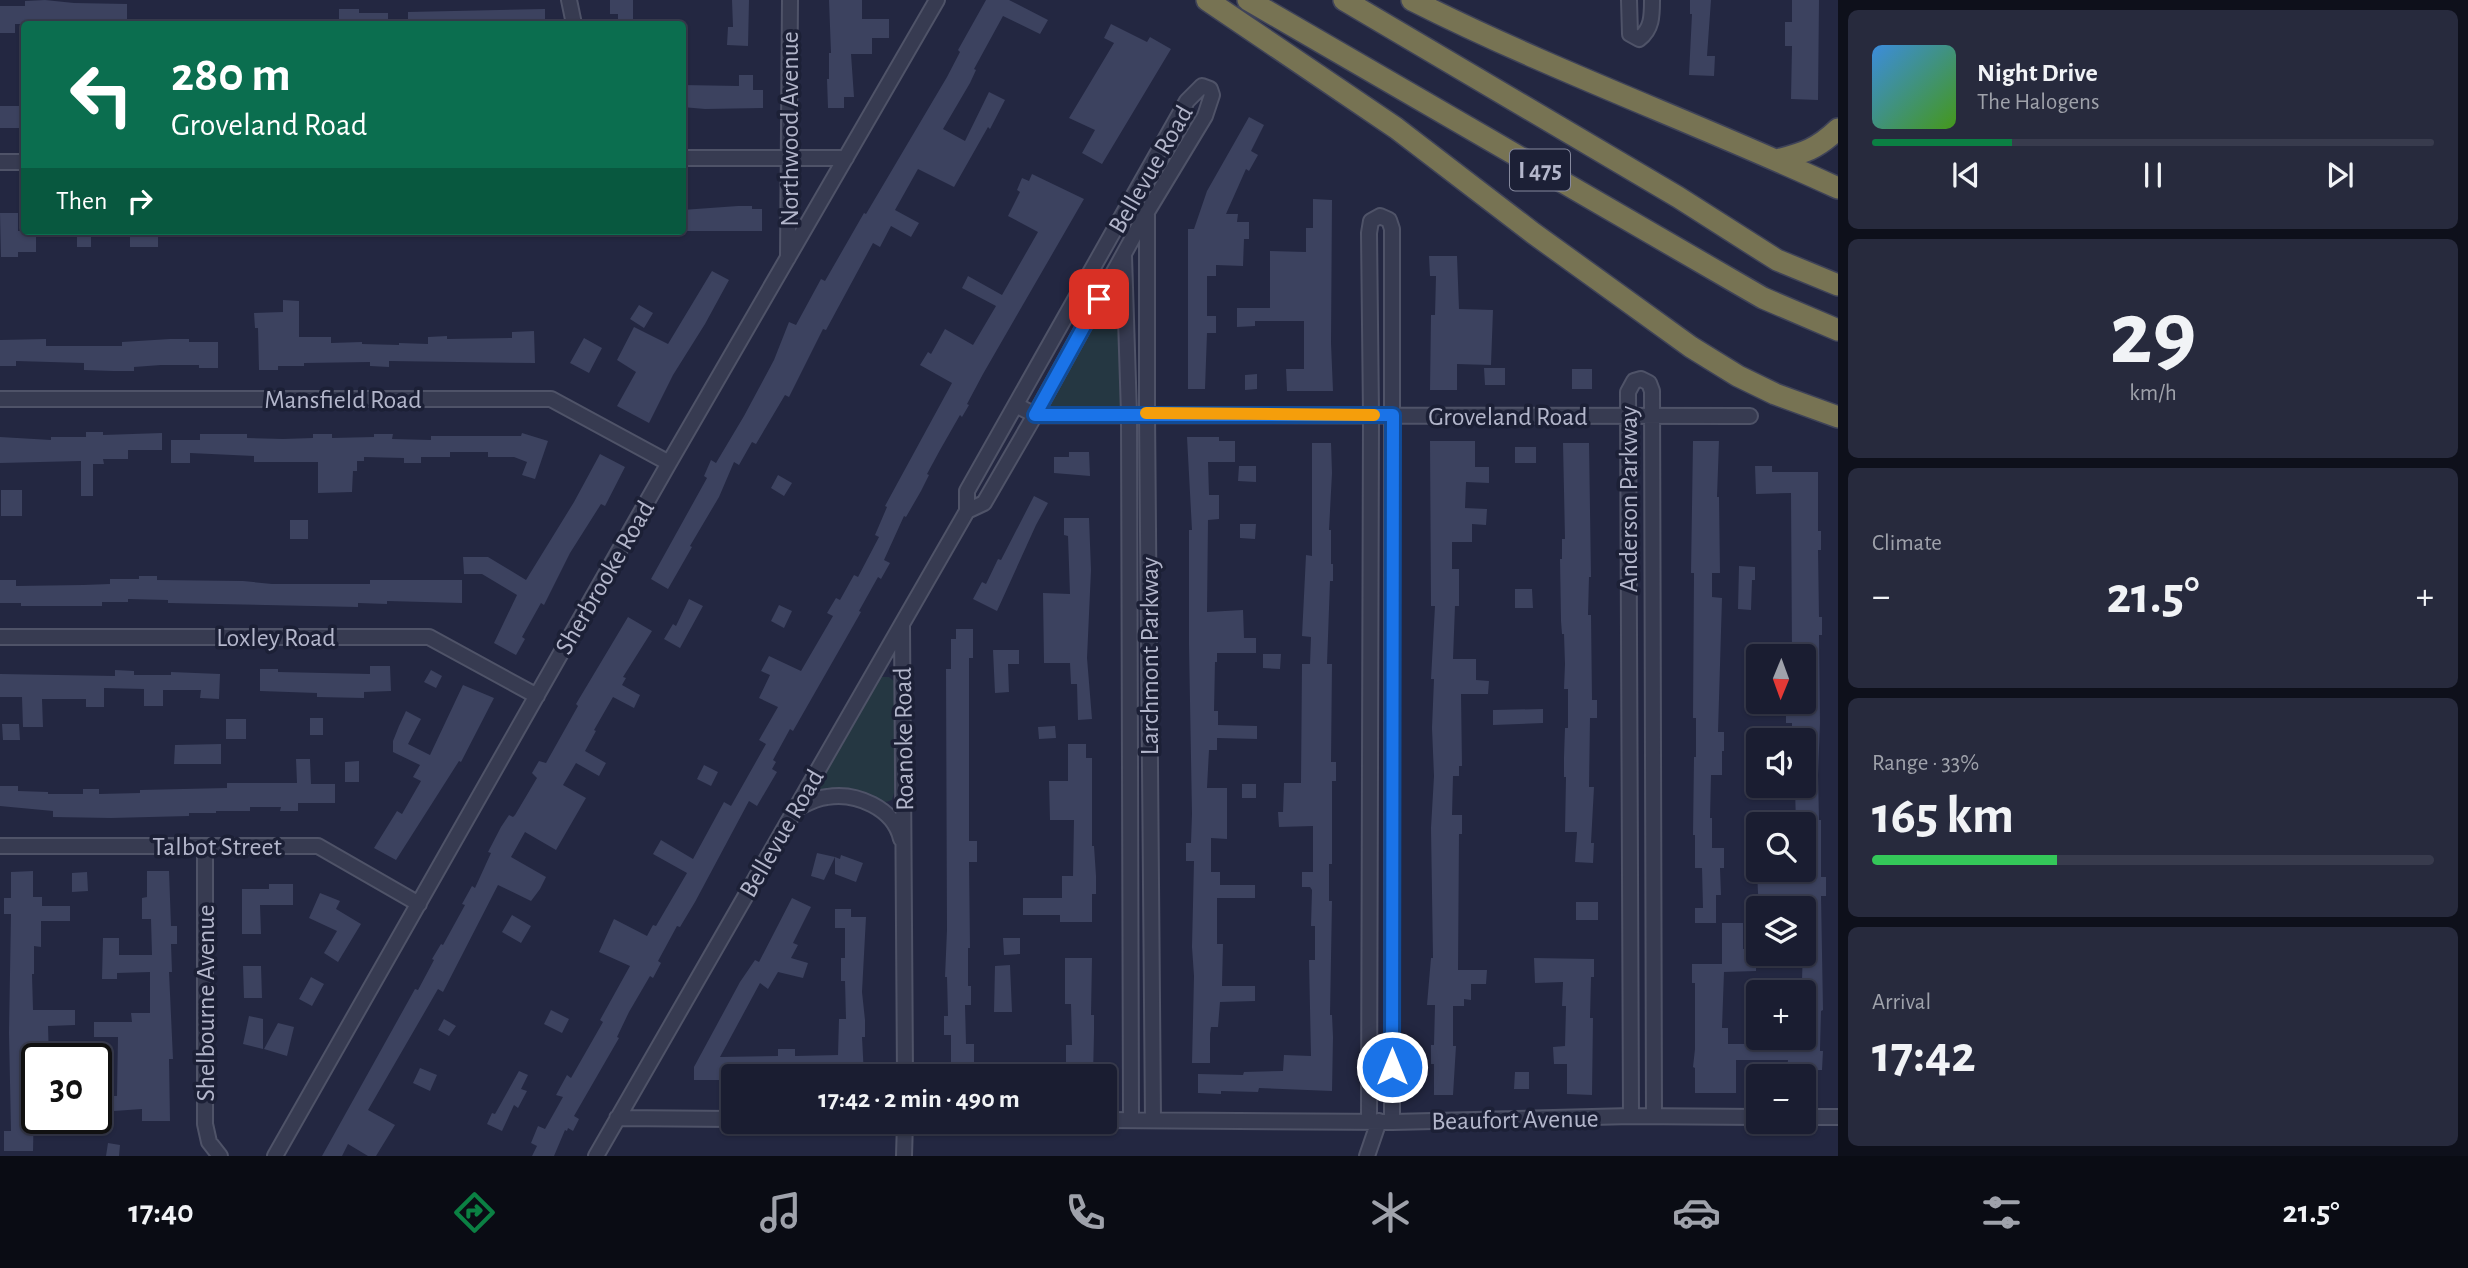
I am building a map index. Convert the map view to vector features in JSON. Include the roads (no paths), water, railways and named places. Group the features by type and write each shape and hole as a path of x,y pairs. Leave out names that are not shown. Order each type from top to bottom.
{"highway":[{"path":"1207,0 1396,128 1533,233 1691,347 1738,376 1775,394 1838,417"},
{"name":"I 475","path":"1248,0 1763,298 1838,330"},
{"name":"I 475","path":"1345,0 1678,197 1777,260 1838,285"},
{"path":"1412,0 1587,82 1838,188"},
{"path":"1777,160 1808,152 1838,129"}],"street":[{"path":"569,0 573,21"},
{"name":"Northwood Avenue","path":"788,259 790,0"},
{"name":"Sherbrooke Road","path":"275,1156 669,463 937,0"},
{"path":"1629,0 1630,34 1639,39 1648,32 1652,0"},
{"name":"Bellevue Road","path":"596,1156 967,512 967,491 1187,101 1202,86 1210,89 1212,95 1205,116 1147,212 1035,415 984,503 967,512"},
{"path":"686,158 846,158"},
{"path":"0,162 21,162"},
{"path":"1130,202 1147,212"},
{"name":"Larchmont Parkway","path":"1147,212 1153,1120"},
{"path":"1367,1156 1380,1121 1393,415 1392,229 1388,220 1380,216 1371,220 1369,233 1380,1121"},
{"path":"1107,244 1124,253"},
{"name":"Larchmont Parkway","path":"1124,253 1129,414 1130,1120"},
{"name":"Anderson Parkway","path":"1631,1116 1628,392 1634,381 1641,379 1649,383 1652,391 1654,1116"},
{"name":"Mansfield Road","path":"0,399 551,399 669,463"},
{"name":"Groveland Road","path":"1016,405 1035,415 1147,413 1750,416"},
{"name":"Roanoke Road","path":"901,623 905,1064"},
{"name":"Loxley Road","path":"0,637 429,638 537,696"},
{"name":"Roanoke Road","path":"794,810 828,796 862,799 889,817 899,831 904,854"},
{"name":"Talbot Street","path":"0,846 318,846 419,904"},
{"name":"Shelbourne Avenue","path":"205,847 205,1124 209,1142 220,1156"},
{"name":"Beaufort Avenue","path":"1117,1120 1380,1121 1631,1116 1746,1117"},
{"path":"1816,1117 1838,1117"},
{"path":"617,1118 721,1119"},
{"path":"904,1156 905,1134"}]}
